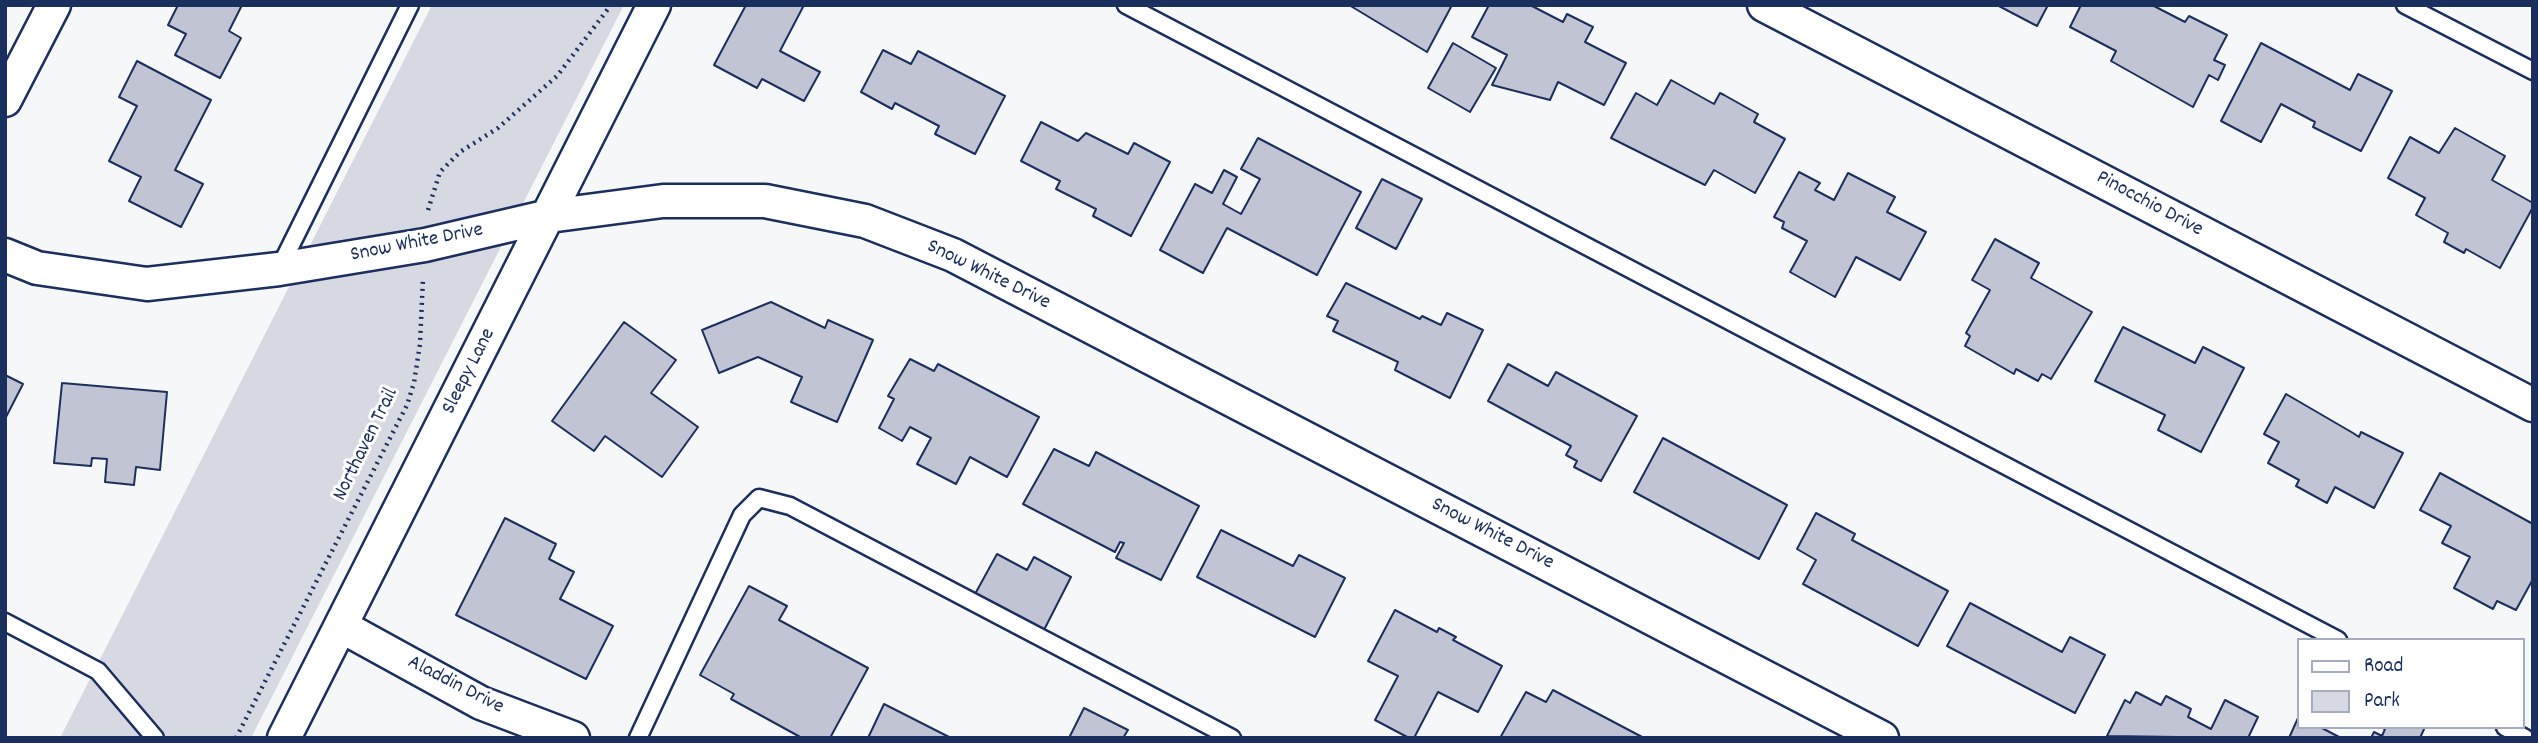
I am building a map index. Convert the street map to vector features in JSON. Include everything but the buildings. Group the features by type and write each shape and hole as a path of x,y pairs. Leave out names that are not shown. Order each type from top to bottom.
{"street":[{"path":"5,100 54,5"},
{"name":"Sleepy Lane","path":"284,738 654,5"},
{"name":"Pinocchio Drive","path":"1765,5 2533,405"},
{"name":"Snow White Drive","path":"5,255 37,268 147,284 279,269 425,245 549,216 663,201 765,201 865,221 953,255 1882,738"},
{"name":"Aladdin Drive","path":"341,626 481,703 573,738"}],"lane":[{"path":"279,269 410,5"},
{"path":"1126,5 2334,638"},
{"path":"2405,5 2533,71"},
{"path":"638,738 742,515 759,498 790,506 1232,738"},
{"path":"5,622 97,671 155,738"},
{"path":"2509,729 2525,738"}],"path":[{"name":"Northaven Trail","path":"236,738 407,405 414,383 420,344 428,204 439,172 460,152 498,128 557,76 611,5"}],"green space":[{"path":"432,5 624,5 251,738 60,738"}]}
